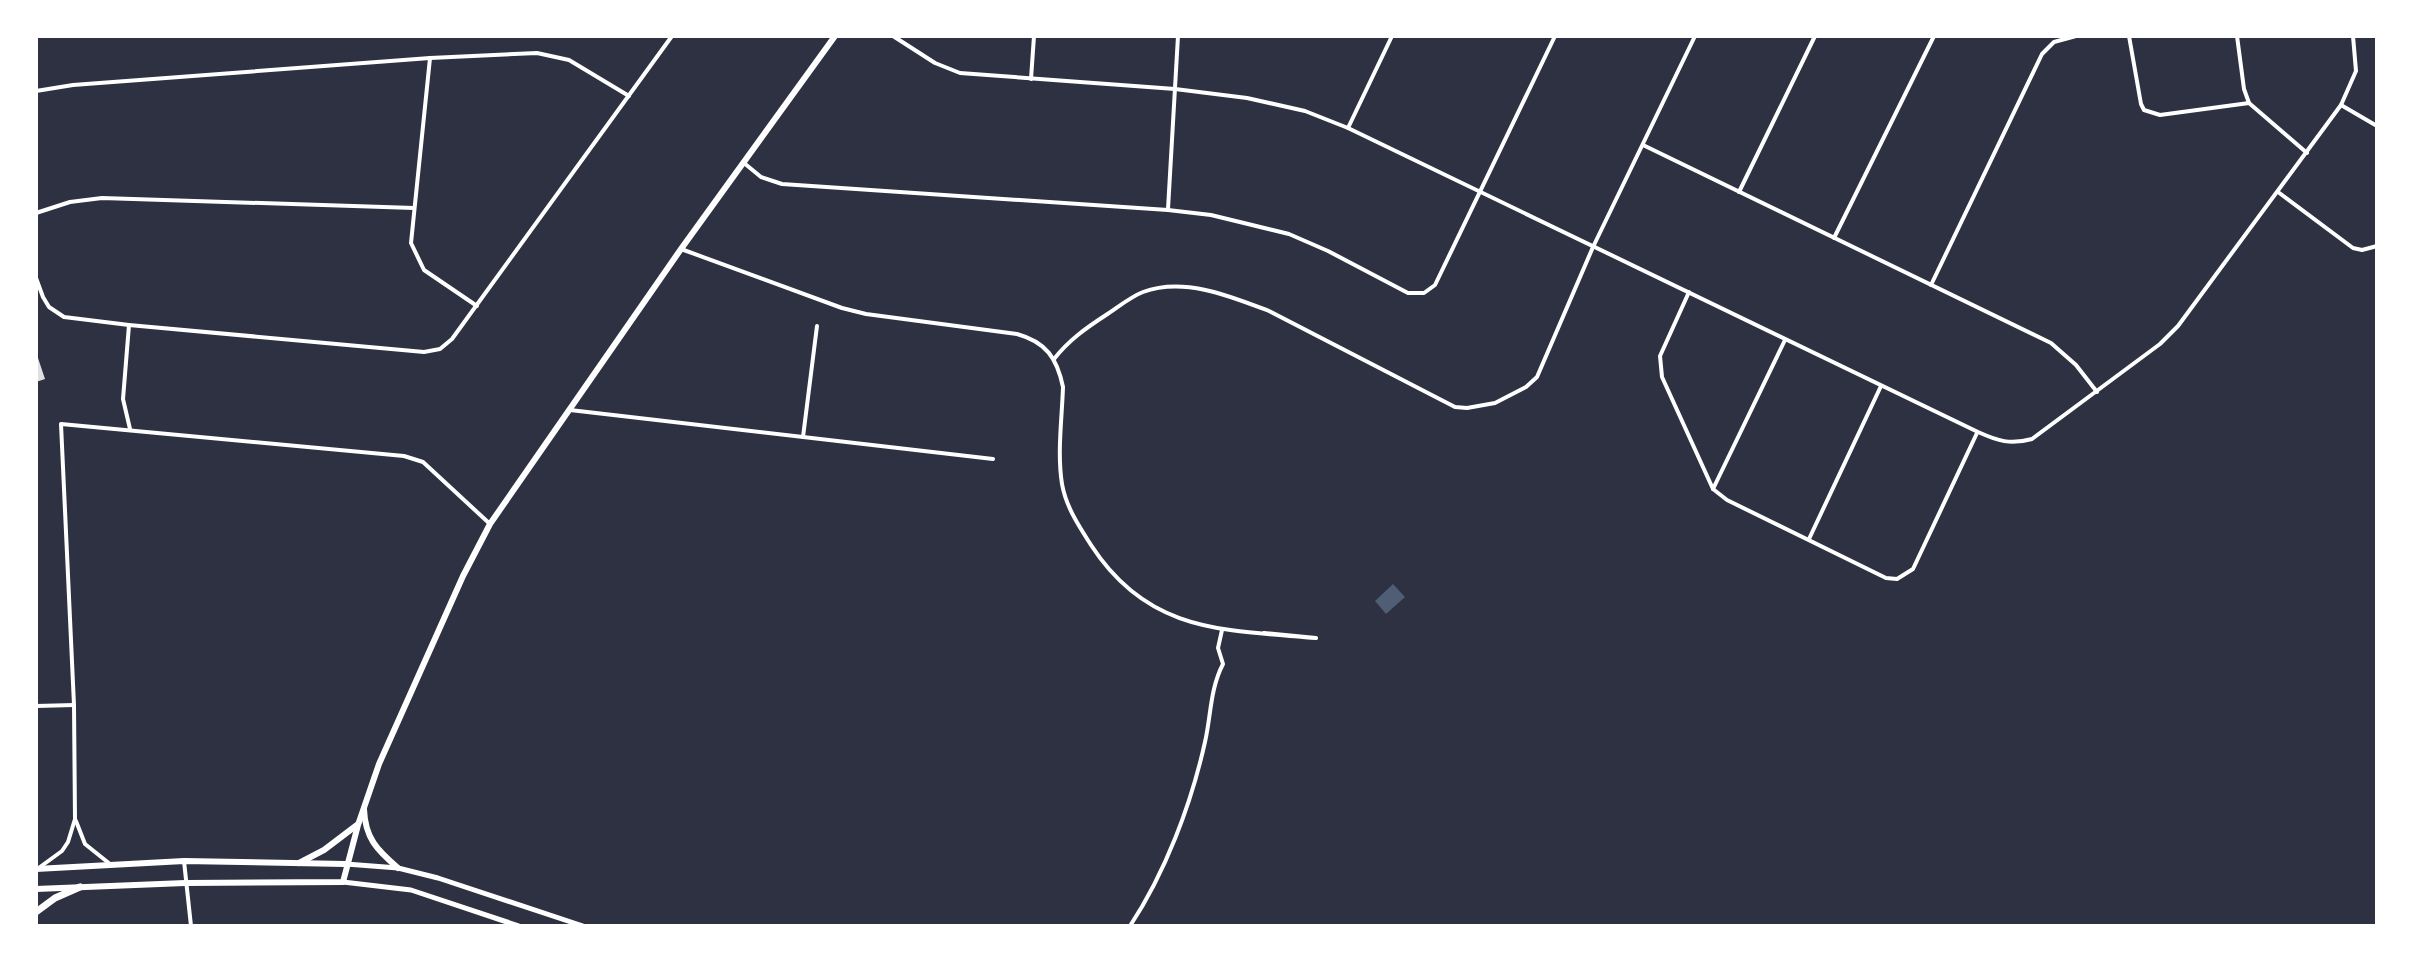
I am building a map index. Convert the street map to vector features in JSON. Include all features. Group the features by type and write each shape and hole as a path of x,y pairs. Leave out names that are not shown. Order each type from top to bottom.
{"highway":[{"path":"36,912 55,898 80,887"}],"main road":[{"path":"36,889 185,883 343,882 345,864 379,764 490,524 681,249 835,36"},
{"path":"364,806 365,827 370,840 398,868"},
{"path":"296,865 324,850 358,825"},
{"path":"36,869 184,861 345,864"}],"street":[{"path":"36,278 49,307 64,317 424,352 440,349 477,306 672,36"},
{"path":"893,36 947,70 1175,89 1276,103 1348,128 1978,432 2002,442 2015,443 2032,439 2160,344 2178,326 2341,105 2356,71 2353,36"},
{"path":"1031,79 1034,36"},
{"path":"1168,210 1178,36"},
{"path":"1348,128 1392,36"},
{"path":"744,163 761,177 782,184 1211,215 1289,234 1408,293 1416,294 1430,291 1435,285 1555,36"},
{"path":"1054,359 1075,336 1139,294 1187,286 1269,311 1455,407 1482,406 1515,394 1537,377 1593,247 1695,36"},
{"path":"1739,192 1815,36"},
{"path":"1834,238 1934,36"},
{"path":"1931,285 2042,54 2054,42 2076,36"},
{"path":"2129,36 2144,110 2160,115 2249,103"},
{"path":"2237,36 2244,89 2249,103 2307,153"},
{"path":"36,91 73,85 537,53 569,60 629,96"},
{"path":"430,58 411,243 424,270 477,306"},
{"path":"2341,105 2377,126"},
{"path":"1643,145 2051,343 2076,365 2097,392"},
{"path":"2278,192 2353,248 2362,250 2377,246"},
{"path":"36,213 70,202 102,198 414,208"},
{"path":"681,249 842,308 1033,339 1046,347 1054,359 1063,387 1062,484 1066,501 1084,534 1113,573 1148,604 1184,620 1222,630 1316,638 1264,633"},
{"path":"1689,292 1660,356 1660,367 1713,489 1727,500 1886,578 1897,579 1913,569 1978,432"},
{"path":"129,325 123,399 130,429"},
{"path":"803,437 817,326"},
{"path":"1713,489 1785,340"},
{"path":"1809,539 1881,386"},
{"path":"570,410 993,459"},
{"path":"36,869 62,851 75,819 74,705 61,424 404,456 423,462 490,524"},
{"path":"1130,926 1169,851 1195,777 1216,677 1223,664 1218,648 1222,630"},
{"path":"36,706 74,705"},
{"path":"75,819 85,844 110,864"},
{"path":"184,861 191,926"},
{"path":"345,864 398,868 438,878 583,926"},
{"path":"343,882 411,890 519,926"}],"water":[{"path":"1393,584 1405,597 1386,614 1375,601"}],"building":[{"path":"36,352 45,379 36,382"}]}
